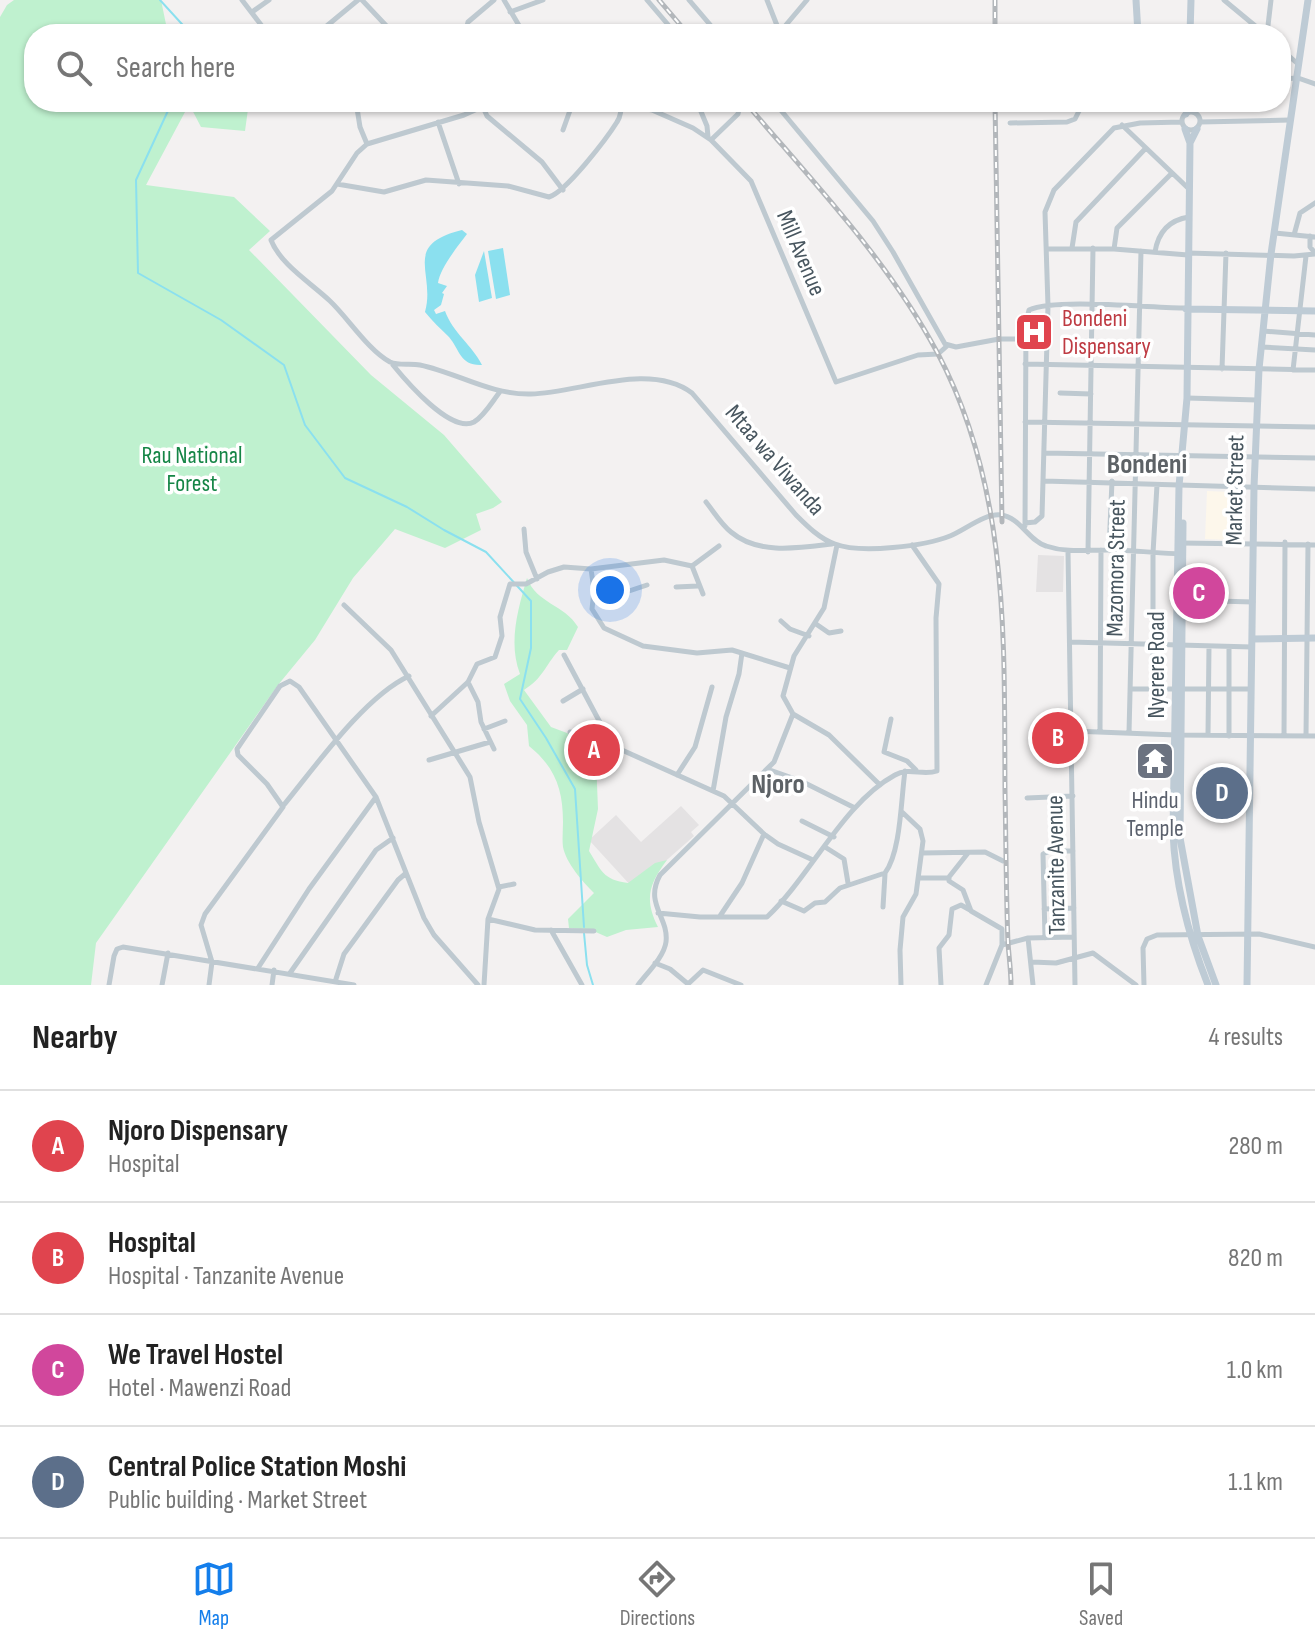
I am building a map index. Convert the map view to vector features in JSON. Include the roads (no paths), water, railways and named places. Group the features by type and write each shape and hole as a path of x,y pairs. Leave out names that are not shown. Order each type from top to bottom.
{"street":[{"path":"242,0 261,24"},
{"path":"252,12 269,0"},
{"path":"330,24 360,0 384,24"},
{"path":"468,24 494,0"},
{"path":"504,0 518,24"},
{"path":"510,12 543,0"},
{"path":"647,0 667,24"},
{"path":"689,0 709,24"},
{"path":"767,0 776,24"},
{"path":"787,24 807,0"},
{"path":"1136,0 1137,24"},
{"path":"1190,24 1191,0"},
{"path":"1224,0 1254,24"},
{"path":"1267,24 1271,0"},
{"name":"Market Street","path":"1247,985 1254,487 1259,369 1271,254 1308,0"},
{"path":"1291,58 1298,64"},
{"path":"1291,78 1315,84"},
{"path":"358,112 367,144"},
{"path":"392,363 430,368 499,393 479,418 471,423 461,423 426,401 392,363 271,244 275,234 332,191 357,153 367,144 468,112"},
{"path":"484,112 542,162 563,190"},
{"path":"563,130 569,112"},
{"path":"337,183 381,192 421,180 508,186 549,197 563,190 617,122 619,112"},
{"name":"Mill Avenue","path":"656,112 710,139 751,181 836,382 918,355 938,354 947,346"},
{"path":"701,112 710,139 738,112"},
{"path":"783,112 873,221 947,346 1025,339"},
{"path":"1010,123 1067,122 1075,119 1078,112"},
{"path":"1187,112 1184,121 1190,143"},
{"path":"1184,121 1195,113 1198,125 1190,143"},
{"path":"1025,523 1035,522 1042,516 1048,306 1045,212 1054,190 1108,132 1122,125 1290,120"},
{"path":"438,122 459,184"},
{"path":"1122,125 1189,189"},
{"name":"Nyerere Road","path":"1190,143 1187,398 1182,473 1174,850 1208,985"},
{"path":"1072,248 1076,222 1145,149"},
{"path":"1114,249 1117,228 1171,174"},
{"path":"1294,235 1301,212 1315,203"},
{"path":"1155,252 1158,238 1165,228 1177,219 1189,217"},
{"path":"1047,249 1306,256 1315,253 1310,247 1313,236 1275,233"},
{"path":"1088,552 1093,248"},
{"name":"Mazomora Street","path":"1129,733 1141,251"},
{"path":"1222,369 1226,253"},
{"path":"1293,370 1306,256"},
{"path":"1025,531 1025,339 1029,310 1048,306 1093,306 1315,311"},
{"path":"1263,331 1315,335"},
{"path":"1261,347 1315,350"},
{"path":"1025,364 1315,370"},
{"name":"Mtaa wa Viwanda","path":"499,393 531,394 629,379 676,384 688,390 796,515 814,532 835,544"},
{"path":"1060,393 1091,394"},
{"path":"1187,398 1258,400"},
{"path":"1025,422 1315,427"},
{"path":"1044,453 1315,458"},
{"path":"1044,481 1315,489"},
{"path":"1109,550 1112,481"},
{"path":"1153,690 1153,553 1157,485"},
{"path":"706,502 729,531 760,547 912,545 948,537 992,516 1005,516 1037,543 1068,552 1109,550 1180,554"},
{"path":"524,529 526,552 537,579"},
{"path":"1284,736 1285,542"},
{"path":"1180,543 1312,544 1306,736"},
{"path":"835,544 824,608 794,656 783,696 793,714 829,735 880,785"},
{"path":"658,913 764,918 855,808 880,785 905,771 935,773 938,769 936,618 940,589 938,580 912,545"},
{"path":"431,716 468,682 477,664 491,660 495,655 502,636 500,617 509,585 537,579 564,567 591,569 664,560 692,566 719,546"},
{"path":"1100,731 1101,550"},
{"name":"Tanzanite Avenue","path":"1068,552 1075,985"},
{"path":"692,566 703,594"},
{"path":"591,569 594,590 592,609 601,625 643,646 681,652 732,650 790,668"},
{"path":"594,590 620,594 647,585"},
{"path":"676,587 698,586"},
{"path":"1179,600 1253,602"},
{"path":"344,605 391,650 471,781 479,822 499,887 488,919 481,985"},
{"path":"781,621 790,629 809,636"},
{"path":"816,624 829,633 841,631"},
{"path":"1070,642 1229,647 1283,638 1311,638"},
{"path":"1208,735 1209,646"},
{"path":"1229,647 1229,736"},
{"path":"713,791 726,717 742,653"},
{"path":"564,655 613,746"},
{"path":"209,985 212,962 201,925 205,914 283,807 338,740 381,693 409,676"},
{"path":"283,807 236,752 280,686 290,681 295,683 338,740 376,797 405,874 434,935 481,985"},
{"path":"468,682 494,749"},
{"path":"677,775 695,747 712,687"},
{"path":"563,701 583,689"},
{"path":"1131,689 1251,689"},
{"path":"638,985 666,943 654,893 660,875 777,759 793,714"},
{"path":"891,719 884,752 907,761 917,771"},
{"path":"484,729 505,721"},
{"path":"1072,731 1315,736"},
{"path":"570,732 613,746 713,791 732,802 778,844 813,860"},
{"path":"429,760 490,742"},
{"path":"767,769 801,781 855,808"},
{"path":"883,907 885,873 894,860 902,812 905,771"},
{"path":"1027,798 1073,796"},
{"path":"258,968 315,880 376,797"},
{"path":"901,985 903,917 916,894 923,838 920,829 902,812"},
{"path":"802,821 834,837"},
{"path":"720,916 742,883 764,834"},
{"path":"290,974 376,850 393,838"},
{"path":"825,847 844,859 848,884"},
{"path":"1045,938 1043,854 1073,851"},
{"path":"922,853 990,853 1003,861"},
{"path":"948,878 968,853"},
{"path":"781,901 804,911 815,903 824,903 834,891 848,884 885,873"},
{"path":"332,983 344,954 405,874"},
{"path":"920,878 948,878"},
{"path":"948,878 951,884 963,890 971,911"},
{"path":"499,887 514,884"},
{"path":"941,985 939,948 949,935 952,909 961,905 1002,929 1002,945 986,985"},
{"path":"1044,909 1074,908"},
{"path":"488,919 526,929 594,931"},
{"path":"551,930 582,985"},
{"path":"1144,985 1143,948 1147,939 1157,935 1248,934 1315,947"},
{"name":"Nyerere Road","path":"1194,936 1216,985"},
{"path":"1002,945 1028,938 1074,937"},
{"path":"1028,938 1033,985"},
{"path":"109,985 117,949 123,947 354,985"},
{"path":"162,985 168,953"},
{"path":"1032,962 1056,963 1093,953 1136,985"},
{"path":"655,963 670,969 688,984 703,970 741,985"},
{"path":"272,985 274,970"}],"water":[{"path":"462,230 467,234 442,271 438,283 447,286 442,293 441,305 434,310 436,314 445,311 482,365 465,360 449,337 425,312 426,252 443,236"},
{"path":"503,248 510,295 496,299 488,251"},
{"path":"484,251 492,298 479,302 475,275"}],"waterway":[{"path":"160,0 182,24"},
{"path":"167,112 136,180 138,273 221,320 284,365 305,425 345,478 407,507 486,552 531,601 531,648 520,699 575,789 584,927"},
{"path":"584,933 587,965 593,985"}],"railway":[{"path":"659,0 679,24"},
{"path":"995,0 995,24"},
{"path":"754,112 848,222 917,318 961,404 978,457 990,512 1002,622 1011,985"},
{"path":"995,112 1002,522"}],"place":[{"name":"Bondeni Dispensary","path":"1034,332"},
{"name":"We Travel Hostel","path":"1199,593"},
{"name":"Hospital","path":"1058,738"},
{"name":"Njoro Dispensary","path":"594,750"},
{"name":"Hindu Temple","path":"1155,761"},
{"name":"Central Police Station Moshi","path":"1222,793"}],"district":[{"name":"Bondeni","path":"1147,464"},
{"name":"Njoro","path":"778,784"}],"park label":[{"name":"Rau National Forest","path":"192,469"}]}
